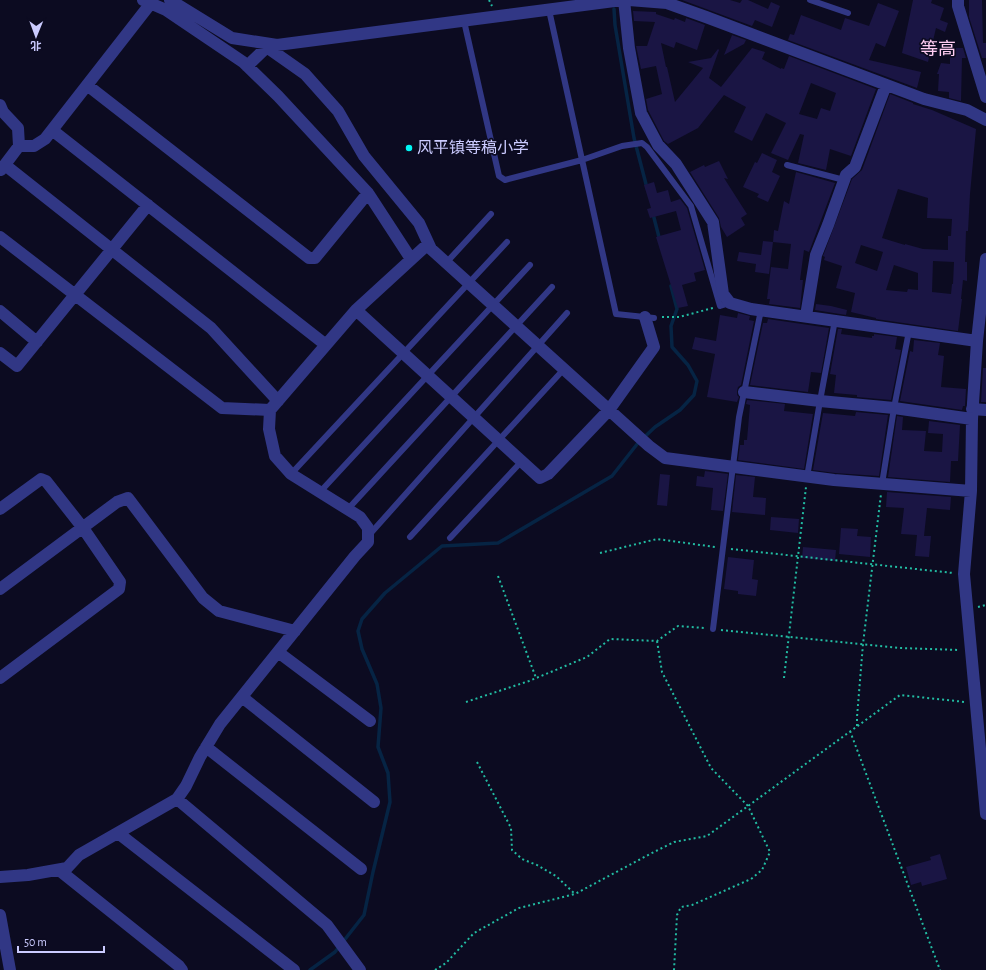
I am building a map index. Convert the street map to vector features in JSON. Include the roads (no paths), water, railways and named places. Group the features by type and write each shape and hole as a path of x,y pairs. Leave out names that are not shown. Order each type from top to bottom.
{"street":[{"path":"170,0 232,38 264,45 277,45 623,0 629,48 641,113 658,144 676,164 713,222 725,304 977,341"},
{"path":"629,0 667,2 924,99 967,110 986,120"},
{"path":"957,0 986,97"},
{"path":"19,146 34,146 45,139 87,85 147,2 166,10 243,62 278,96 368,193 411,259"},
{"path":"247,66 264,45"},
{"path":"264,45 305,74 338,112 364,156 418,223 431,249 649,446 665,458 834,480 970,491"},
{"path":"87,85 309,258 315,258 368,193"},
{"path":"806,316 816,255 846,175 855,167 886,85"},
{"path":"0,105 3,112 18,128 19,146 2,168 112,250 210,328 278,401"},
{"path":"52,130 326,345"},
{"path":"0,353 17,366 148,205"},
{"path":"0,237 222,408 270,410"},
{"path":"0,877 28,875 67,868 79,855 177,799 186,786 200,757 220,724 355,556 368,542 368,528 360,517 291,474 275,456 269,429 270,410 356,310 428,244"},
{"path":"986,259 977,341 972,414 970,491 964,574 986,814"},
{"path":"356,310 540,478 548,474 609,410 654,347 650,317"},
{"path":"0,311 37,342"},
{"path":"744,392 820,401 972,414 986,410"},
{"path":"0,509 41,479 46,481 83,528 120,582 119,589 0,678"},
{"path":"0,589 117,502 128,498 203,598 219,611 295,631"},
{"path":"278,652 370,721"},
{"path":"242,697 374,802"},
{"path":"206,747 360,869"},
{"path":"177,799 327,925 360,970"},
{"path":"118,833 294,970"},
{"path":"59,870 179,966 182,970"},
{"path":"0,915 10,970"}],"lane":[{"path":"810,0 848,13"},
{"path":"549,10 616,314 650,317"},
{"path":"464,21 499,176 505,180 582,160 622,146 642,143 647,147 691,206 725,304"},
{"path":"787,165 844,180"},
{"path":"446,263 491,214"},
{"path":"291,474 507,242"},
{"path":"320,492 530,265"},
{"path":"348,509 552,287"},
{"path":"713,629 739,417 761,310"},
{"path":"368,535 567,312"},
{"path":"807,477 835,320"},
{"path":"882,484 894,408 909,331"},
{"path":"410,537 564,369"},
{"path":"450,538 522,461"}],"waterway":[{"path":"614,9 615,25 634,138 647,188"},
{"path":"653,214 660,241"},
{"path":"310,970 335,952 364,915 390,802 388,773 378,747 381,708 377,684 362,649 358,631 362,619 385,593 442,546 498,543 612,476 638,443 655,427 680,410 694,395 697,381 688,365 672,347 671,326 677,309 671,286"}],"place":[{"name":"风平镇等稿小学","path":"409,148"}],"district":[{"name":"等高","path":"938,50"}]}
